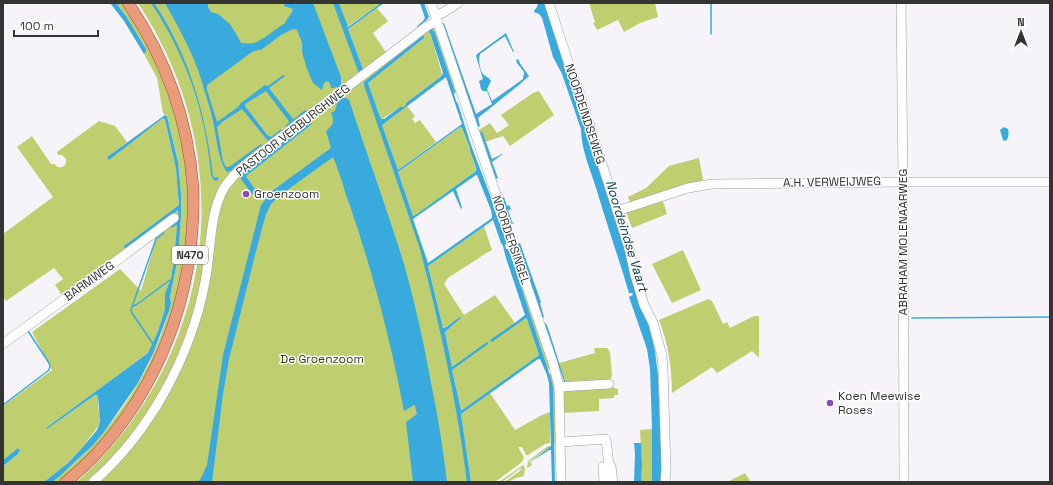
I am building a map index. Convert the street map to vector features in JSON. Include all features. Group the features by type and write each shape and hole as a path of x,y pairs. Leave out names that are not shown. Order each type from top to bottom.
{"main road":[{"name":"N470","path":"66,482 88,462 118,428 148,382 171,333 180,304 191,250 193,187 184,128 165,69 154,45 128,3"},
{"name":"N470","path":"75,482 122,433 154,385 175,339 187,306 198,251 200,188 196,154 190,126 171,66 148,22 136,3"}],"street":[{"name":"NOORDERSINGEL","path":"431,3 553,363 559,387 561,482"},
{"name":"PASTOOR VERBURGHWEG","path":"93,482 124,450 144,424 166,391 180,362 199,310 204,289 208,270 214,215 220,197 230,180 238,171 262,152 444,12 458,3"},
{"name":"NOORDEINDSEWEG","path":"549,3 629,248 644,305 653,323 660,350 663,369 666,462 665,482"},
{"name":"ABRAHAM MOLENAARWEG","path":"901,3 904,482"},
{"name":"A.H. VERWEIJWEG","path":"617,211 688,188 712,184 1050,182"},
{"name":"BARMWEG","path":"3,344 174,218"},
{"path":"559,387 609,384"},
{"path":"561,442 606,439 609,466 612,466 613,482"},
{"path":"604,482 603,467 609,466"}],"green space":[{"path":"116,3 126,3 168,80 189,165 187,264 157,361 109,436 62,482 52,482 81,457 94,443 118,414 139,382 160,338 169,311 171,304 170,296 178,258 181,194 178,162 167,115 163,113 157,78 144,54 146,49 126,16"},
{"name":"De Groenzoom","path":"138,3 336,3 360,72 363,69 348,29 377,8 388,21 373,33 387,54 361,74 363,78 426,29 432,26 436,28 458,90 454,95 455,92 435,33 432,29 430,29 429,33 442,74 439,78 406,103 405,106 400,107 382,119 368,83 424,38 424,36 422,36 364,83 418,236 444,337 461,422 468,482 97,482 116,462 149,420 176,374 187,349 196,324 208,279 215,225 210,223 203,280 196,310 175,364 162,390 147,414 111,460 90,482 77,482 124,432 160,376 185,316 199,254 201,190 192,126 171,63"},
{"path":"339,3 381,3 347,27"},
{"path":"589,3 655,3 658,17 640,23 624,32 618,20 597,30 593,23 595,22"},
{"path":"539,91 554,115 510,146 503,136 485,142 482,131 480,132 478,131 479,130 490,123 497,133 499,132 509,125 501,115 533,93"},
{"path":"407,106 415,116 412,119 415,123 420,120 436,142 398,170 382,125"},
{"path":"165,118 176,169 179,205 124,246 178,209 179,219 170,227 171,228 177,225 174,260 171,278 165,293 165,309 158,331 148,353 46,428 47,429 97,395 100,416 99,425 82,448 68,463 44,482 3,482 3,466 18,454 20,450 18,448 3,460 3,406 52,370 32,332 120,269 141,291 156,239 150,238 117,255 62,295 55,285 63,279 54,268 6,301 3,297 3,234 53,197 17,147 32,136 51,164 62,167 65,164 66,159 62,155 58,155 57,152 99,121 115,126 127,142 107,157 109,159"},
{"path":"460,127 462,128 470,148 476,171 413,216 398,172"},
{"path":"699,158 703,180 630,202 628,197 646,188 669,166"},
{"path":"661,199 667,214 632,228 626,212"},
{"path":"484,226 492,250 448,278 444,284 464,315 495,295 515,323 491,341 526,318 539,355 461,410 452,370 466,358 452,367 445,332 461,318 443,328 428,266"},
{"path":"683,250 701,290 672,303 652,264"},
{"path":"523,283 552,368 548,370 520,284"},
{"path":"708,299 712,301 723,324 727,322 730,328 754,316 759,316 759,358 752,351 717,373 712,367 672,393 669,356 659,320"},
{"path":"594,348 607,348 610,352 612,375 610,380 607,382 565,384 559,363 595,353"},
{"path":"554,373 556,443 554,443 553,387 549,374"},
{"path":"579,386 606,386 618,389 618,395 614,395 614,398 599,399 599,411 563,413 563,389"},
{"path":"490,393 515,430 550,412 550,443 545,444 528,455 526,455 522,447 518,447 524,457 522,462 495,482 471,482 461,414"},
{"path":"652,429 652,482 641,482 642,466 640,430"},
{"path":"548,446 551,446 529,462 531,462 532,465 527,468 528,461"},
{"path":"523,465 525,468 524,476 508,482 506,481 521,470 521,468 502,482 499,482"},
{"path":"745,473 751,482 727,482"}],"water":[{"path":"110,3 116,3 126,16 146,49 144,54 124,21"},
{"path":"151,3 154,3 177,43 194,86 206,130 213,176 215,178 218,177 219,179 215,181 211,174 206,136 199,107 189,76 176,46"},
{"path":"165,3 208,3 208,7 211,12 218,14 230,24 241,43 254,43 285,23 293,9 284,6 284,3 313,3 341,77 340,89 338,90 337,87 331,88 330,83 327,81 324,83 322,90 313,83 302,52 302,43 297,30 293,29 281,35 261,50 252,52 207,85 207,90 217,122 265,85 268,86 283,75 285,76 269,88 293,119 305,110 307,112 286,127 285,126 289,123 288,120 266,91 245,104 268,136 271,137 281,129 282,130 268,141 242,109 222,122 217,127 223,161 226,167 229,167 261,144 262,145 227,172 221,159 211,113 197,66"},
{"path":"333,3 339,3 348,27 381,3 384,3 348,29 363,69 360,72 358,71"},
{"path":"420,3 424,3 429,17 417,27 425,18"},
{"path":"538,3 545,3 600,169 641,306 649,325 655,351 658,375 662,472 661,482 652,482 650,369 647,349 629,297 633,295 632,293 629,293 587,160 581,137 581,129 562,74 553,57 542,18 539,14 534,12"},
{"path":"443,23 476,114 492,104 487,91 483,91 481,89 479,81 483,79 476,56 506,33 514,52 505,36 479,56 482,72 491,81 487,89 492,101 523,79 524,72 516,60 518,59 529,76 478,118 480,126 478,127"},
{"path":"430,29 432,29 435,33 455,92 454,94 456,101 507,243 505,245 506,249 508,249 511,256 551,379 553,387 555,482 552,482 551,450 529,463 551,446 549,383 541,361 538,359 461,414 471,482 467,482 447,365 420,249 364,85 364,82 422,36 424,36 424,38 368,83 382,119 400,107 405,106 406,103 439,78 443,73 429,33","holes":["446,77 462,124 398,170 382,125","460,127 462,128 470,148 476,168 476,171 413,216 398,172","477,175 491,210 492,218 428,263 413,219 453,191 461,209 462,208 456,189","493,220 525,315 490,340 492,342 526,318 539,355 462,410 452,370 488,344 487,342 452,367 445,332 461,318 460,317 443,328 428,266"]},
{"path":"341,96 349,100 404,264 416,308 434,395 447,482 413,482 406,422 417,414 414,405 404,411 374,282 333,157 279,196 271,204 266,214 229,359 212,482 198,482 207,465 223,355 261,205 272,191 331,148 326,131 333,123 331,113 335,111"},
{"path":"165,115 167,116 178,162 181,194 178,258 170,296 171,304 169,311 153,354 138,383 104,432 93,445 60,476 52,482 44,482 68,463 97,430 100,420 97,395 47,429 46,428 148,353 158,331 165,309 165,293 171,278 174,260 177,225 172,228 170,227 179,219 178,210 125,249 124,246 179,205 176,169 165,119 163,118 109,160 107,157"},
{"path":"309,123 312,124 246,176 258,194 258,197 256,198 240,177 243,173"},
{"path":"1004,127 1008,129 1009,134 1006,141 1003,140 1000,130"},
{"path":"482,131 492,159 503,154 492,162 498,178 496,179 480,132"},
{"path":"504,197 507,206 509,205 511,209 508,210 512,222 514,223 511,224 501,198"},
{"path":"520,243 541,302 544,317 542,318 517,244"},
{"path":"546,323 548,328 566,384 546,330"},
{"path":"634,443 641,443 641,482 634,482"},
{"path":"18,448 20,450 18,454 3,466 3,460"}],"waterway":[{"path":"711,3 711,34"},
{"path":"153,344 131,310 156,239 164,233"},
{"path":"133,306 170,280"},
{"path":"912,318 1050,317"},
{"path":"3,405 49,370 49,363 28,331"}],"place":[{"name":"Groenzoom","path":"246,194"},
{"name":"Koen Meewise Roses","path":"830,403"}],"water label":[{"name":"Noordeindse Vaart","path":"627,236"}]}
